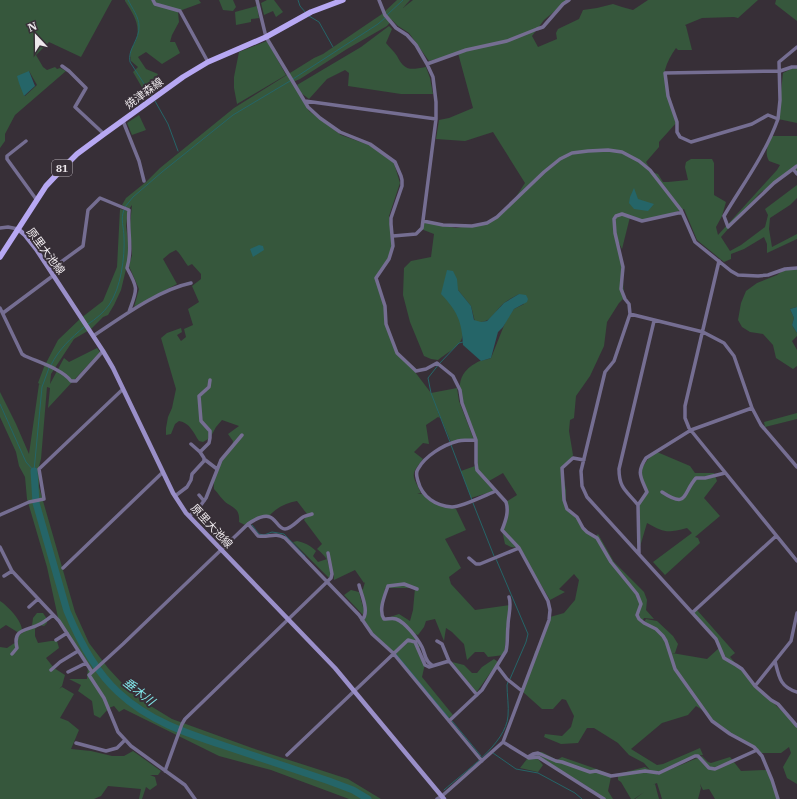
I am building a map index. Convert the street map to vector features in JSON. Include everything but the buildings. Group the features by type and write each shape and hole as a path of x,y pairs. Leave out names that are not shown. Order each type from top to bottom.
{"main road":[{"name":"焼津森線","path":"0,257 36,199 46,186 77,154 183,77 208,62 266,37 312,12 341,0"},
{"name":"原里大池線","path":"18,229 25,235 54,275 104,352 175,496 189,516 336,668 443,798"}],"street":[{"path":"153,0 155,4 180,11 208,62"},
{"path":"257,0 266,37 312,111 334,128 344,134 370,144 395,162 402,180 402,186 391,218 393,246 389,259 376,278 385,306 386,324 397,353 416,371 439,364 453,376 457,382 462,403 476,440 477,470 506,502 508,508 506,521 502,530 519,548 548,601 550,610 549,620 503,742 443,798 437,799"},
{"path":"379,0 391,23 407,35 427,64 433,77 436,102 436,119 422,228 416,234 393,236"},
{"path":"427,64 466,50 507,41 543,27 563,4 569,0"},
{"path":"797,47 779,62 780,100 778,120 772,136 760,159 736,194 724,216 728,227 774,183 797,166"},
{"path":"62,66 86,88 75,107 104,134"},
{"path":"778,120 768,115 752,124 691,142 680,137 677,132 677,122 668,96 665,73 780,71 797,67"},
{"path":"305,102 436,119"},
{"path":"123,120 139,161 144,181"},
{"path":"26,141 7,156 7,159 36,199"},
{"path":"424,221 472,226 487,223 497,217 544,172 560,159 572,153 608,150 622,152 639,161 650,170 682,213 695,242 731,271 738,274 751,276 768,275 785,269 797,268"},
{"path":"793,169 797,174"},
{"path":"50,270 83,246 88,210 100,198 129,210 128,222 131,254 128,268 136,285 129,312"},
{"path":"682,213 642,221 622,214 616,216 614,219 616,236 623,266 621,289 629,304 630,314 614,361 605,372 581,471 581,480 584,492 717,640 724,658 742,669 755,686 778,704 797,726"},
{"path":"0,228 8,227 18,229"},
{"path":"719,261 685,406 685,418 691,430 797,561"},
{"path":"3,314 54,275"},
{"path":"93,336 129,312 179,286 192,283"},
{"path":"0,308 22,354 68,376 71,381 76,381 104,352"},
{"path":"630,314 703,332 724,343 731,352 739,369 752,408 761,425 797,466"},
{"path":"638,505 621,486 619,480 619,469 654,321"},
{"path":"200,452 209,443 210,431 201,421 199,396 209,386 210,380"},
{"path":"0,515 29,502 44,499 39,469 123,389"},
{"path":"639,553 638,505 647,492 641,482 640,474 646,458 691,430 752,408"},
{"path":"189,516 198,509 206,498 221,460 242,436"},
{"path":"476,440 458,441 445,445 428,458 418,470 416,474 418,484 423,494 431,500 441,505 454,507 496,491"},
{"path":"191,444 200,452 204,460 217,469"},
{"path":"584,460 573,458 562,468 564,500 567,509 577,517 587,532 597,538 611,562 637,594 641,604 637,615 639,619 656,629 663,636 675,669 712,722 754,747 762,756 778,799"},
{"path":"175,496 187,487 191,480 192,474 204,460"},
{"path":"63,568 163,472"},
{"path":"662,492 673,499 679,500 687,494 692,482 696,478 705,478 725,473"},
{"path":"198,495 204,501"},
{"path":"195,799 185,785 136,750 118,732 104,698 89,675 248,524 260,517 270,516 274,518 282,528 285,529 289,528 303,517 312,514"},
{"path":"248,524 258,536 277,534 285,538 362,620 372,634 393,653 482,760"},
{"path":"692,612 776,536"},
{"path":"0,547 12,571 53,615 67,633 92,672"},
{"path":"469,558 476,564 480,564 519,548"},
{"path":"165,771 182,724 332,578 328,553"},
{"path":"4,576 12,571"},
{"path":"417,589 404,584 394,584 388,586 384,597 382,617 384,619 398,620 407,628 421,644 427,662 433,665"},
{"path":"359,585 366,615 362,620"},
{"path":"449,721 482,690 506,651 508,645 509,597"},
{"path":"29,607 38,599"},
{"path":"755,686 791,641 797,613"},
{"path":"12,654 18,648 16,642 19,633 22,630 39,625 53,615"},
{"path":"56,640 67,633"},
{"path":"287,755 408,640 415,642 425,665 429,667 449,661"},
{"path":"437,641 442,644 449,661 477,695"},
{"path":"51,670 60,662 78,651"},
{"path":"775,661 778,676 783,684 789,689 797,692"},
{"path":"68,672 86,663"},
{"path":"497,666 509,680 522,691"},
{"path":"76,743 106,751 117,748 125,740"},
{"path":"503,742 528,757 538,757 604,799"},
{"path":"528,757 533,754 538,754 590,772 611,776 645,771 659,773 695,756 698,756 709,768 715,769 757,750"}],"green space":[{"path":"0,0 112,0 81,57 49,42 36,55 43,67 47,70 55,67 66,71 15,115 5,134 5,141 0,148","holes":["29,71 37,85 25,96 24,96"]},
{"path":"125,0 151,0 154,3 153,0 199,0 201,3 182,10 176,10 178,12 179,22 170,42 175,42 180,53 162,64 146,52 138,57 146,69 158,74 154,80 157,86 154,92 147,96 133,72 138,67 131,61 130,53 136,41 138,32 135,18"},
{"path":"219,0 233,0 236,7 233,11 223,10"},
{"path":"267,0 274,0 283,12 276,17 273,11 264,15 261,3"},
{"path":"397,0 410,0 403,8 413,0 568,0 544,20 532,36 538,47 557,39 556,33 558,29 579,19 583,10 613,4 633,10 648,0 758,0 738,18 702,18 685,25 692,50 678,50 676,48 669,59 665,70 665,83 677,122 659,142 659,147 646,162 652,172 658,174 663,182 668,182 688,180 685,167 686,162 691,159 712,159 714,163 714,195 726,202 722,216 716,227 718,235 780,165 769,161 767,155 767,148 772,136 797,136 797,174 792,168 759,194 721,237 730,251 741,245 765,227 768,215 765,209 797,185 797,198 790,205 770,218 769,229 772,247 797,234 797,239 767,253 767,244 764,237 744,249 731,254 731,259 724,262 697,240 684,209 664,216 642,221 630,217 622,249 617,239 623,269 624,298 607,322 604,346 590,376 576,396 574,418 570,420 569,431 573,455 562,468 566,490 566,508 577,517 582,528 596,536 598,534 614,562 644,592 647,600 646,610 654,619 644,618 642,622 643,623 646,619 657,621 673,636 678,644 675,653 672,653 707,659 719,648 716,639 693,613 697,610 735,653 730,657 754,684 797,726 797,784 787,778 783,767 791,753 789,747 781,753 759,753 749,744 714,723 702,710 696,706 688,715 662,723 631,749 657,765 663,764 700,748 703,755 695,756 657,775 702,756 711,763 730,757 741,771 766,770 776,788 777,799 715,799 709,789 703,790 700,784 701,788 698,799 662,799 657,783 652,785 655,784 659,799 635,799 644,792 634,799 631,799 621,782 618,780 618,774 645,767 650,770 644,763 629,755 618,743 594,728 587,728 578,743 561,744 544,737 545,734 562,736 571,727 574,716 566,700 562,699 553,709 542,709 523,692 535,651 537,651 550,617 564,613 575,600 579,580 574,574 559,589 565,592 550,600 519,548 511,547 505,544 502,530 506,521 506,502 517,495 503,473 489,481 494,491 471,498 461,471 475,466 476,445 472,428 461,398 460,388 461,378 466,370 478,362 491,358 507,318 514,309 524,304 519,294 500,307 488,320 475,322 471,306 458,290 448,298 460,320 463,331 462,337 460,342 455,347 438,360 424,356 410,322 403,295 404,268 411,261 431,257 434,234 421,229 423,221 456,228 478,224 496,218 512,203 525,183 493,132 465,141 436,139 439,120 449,118 473,108 458,53 429,61 409,33 392,20 387,26 293,82 309,111 341,135 369,145 394,163 400,183 389,216 393,246 389,259 376,278 385,306 387,326 397,353 415,372 431,393 457,388 459,401 474,440 451,442 437,409 440,418 438,417 426,425 429,444 423,443 414,452 423,459 414,472 414,478 421,493 417,494 423,494 431,501 456,509 466,530 445,539 461,568 449,577 451,584 475,610 510,605 504,655 488,657 484,652 475,652 467,660 464,644 452,632 446,628 444,641 435,619 426,621 424,627 418,635 415,634 421,647 419,647 425,664 422,677 453,715 449,718 392,652 372,634 363,620 365,615 360,591 363,589 365,582 364,583 355,570 334,580 333,571 329,563 324,555 317,549 322,544 304,520 307,514 297,501 282,506 269,516 263,516 245,525 239,522 239,515 237,511 224,501 214,489 214,478 218,467 222,458 233,444 233,441 228,434 239,426 222,420 210,438 203,442 199,441 189,426 179,421 175,424 171,434 166,435 168,417 172,408 176,389 161,338 167,333 181,328 182,332 177,335 181,341 186,337 184,329 193,325 188,309 199,302 192,286 201,279 201,274 192,264 188,266 176,250 163,259 177,284 134,307 139,289 129,266 132,255 130,225 132,205 129,209 122,205 126,198 146,182 160,168 234,108 314,58 323,54 382,14","holes":["385,588 415,588 413,610 410,621 399,614 384,619 382,617"]},
{"path":"776,0 797,0 797,21 775,4"},
{"path":"257,6 259,18 251,19 251,22 236,25 235,12"},
{"path":"389,26 392,29 386,43 405,67 415,69 426,67 433,94 401,94 348,86 349,73 345,70 327,79 309,99 301,93 297,85 361,47"},
{"path":"267,41 286,75 237,104 234,88 234,77 239,52"},
{"path":"793,68 797,68 797,123 778,119 783,73"},
{"path":"139,115 146,130 132,135 127,123"},
{"path":"120,209 128,211 126,226 129,247 129,257 121,290 108,315 103,317 91,329 74,339 51,374 50,384 64,358 69,362 97,348 100,352 48,408 50,388 47,387 41,459 39,466 39,487 75,612 89,643 108,668 121,682 149,705 172,719 252,748 348,779 381,799 349,799 271,770 219,756 124,709 119,712 114,706 109,708 100,718 94,715 92,701 78,691 81,685 69,679 87,679 88,667 59,622 47,567 27,499 25,477 19,466 16,452 0,417 0,392 29,454 39,384 41,385 38,383 44,367 58,340 81,318 103,301 117,267"},
{"path":"797,268 797,307 790,309 794,318 792,325 797,333 797,336 792,341 797,350 797,366 793,369 776,358 773,345 763,334 750,332 742,327 738,320 741,303 746,291 757,283 777,275 785,269"},
{"path":"797,413 797,419 765,427 764,422"},
{"path":"657,452 690,466 695,473 714,473 717,481 704,498 720,516 695,537 698,538 700,543 665,575 653,562 692,533 687,528 675,531 666,531 658,529 647,523 639,550 638,505 645,491 640,471 650,456"},
{"path":"297,541 307,544 316,551 313,556 318,562 327,559 331,574 329,578 293,542"},
{"path":"351,590 359,592 364,611 363,615 344,595"},
{"path":"0,601 7,606 20,622 22,630 19,633 6,625 0,629"},
{"path":"37,613 43,613 47,619 47,623 44,626 39,625 35,629 35,636 38,643 57,641 59,648 46,658 54,668 65,675 62,686 59,689 62,687 74,694 60,718 68,721 79,730 71,749 91,751 112,756 124,756 133,751 161,771 158,775 150,775 155,777 157,785 150,790 146,787 142,799 139,799 141,789 108,786 101,796 94,799 0,799 0,647 7,648 16,642 18,636 32,626 33,618"},
{"path":"494,659 498,662 476,693 452,662 464,665 472,673 477,673 482,667"},
{"path":"537,752 542,752 557,760 562,757 605,772 611,777 608,791 613,799 604,799 588,787 536,755"},
{"path":"527,759 538,759 543,765 538,772 520,768"}],"water":[{"path":"29,71 35,86 24,96 17,76"},
{"path":"634,188 638,199 654,204 648,211 634,209 629,203"},
{"path":"259,245 263,246 264,250 253,257 250,249"},
{"path":"447,270 453,271 457,279 458,290 471,306 474,320 481,322 487,321 504,303 519,294 526,295 528,299 527,302 514,309 503,327 498,332 491,358 481,361 463,345 458,317 441,294"},
{"path":"797,307 797,333 792,325 794,318 790,309"}],"waterway":[{"path":"128,0 137,16 139,23 138,35 130,53 130,62 152,96"},
{"path":"298,0 300,6 306,13"},
{"path":"387,15 403,0"},
{"path":"309,16 319,22 333,47"},
{"path":"293,79 385,18"},
{"path":"125,207 133,197 162,172 233,115 290,81"},
{"path":"155,101 168,124 178,151"},
{"path":"88,324 107,308 117,290 124,254 122,220 124,210"},
{"path":"51,365 66,344 84,327"},
{"path":"450,442 431,393 428,378 459,343 463,342"},
{"path":"34,471 42,387 49,368"},
{"path":"0,404 26,462 34,471"},
{"path":"451,445 472,500"},
{"name":"垂木川","path":"34,471 36,503 67,611 88,654 102,675 118,692 144,712 173,727 203,739 329,781 353,790 368,799"},
{"path":"473,503 494,556"},
{"path":"252,525 259,534 264,535 272,532 284,534 305,556"},
{"path":"496,559 528,634 510,679"},
{"path":"396,654 449,718"},
{"path":"444,790 483,757 500,737 508,716 508,682"},
{"path":"452,721 481,756"},
{"path":"493,753 516,769 538,773 575,793 582,799"}]}
